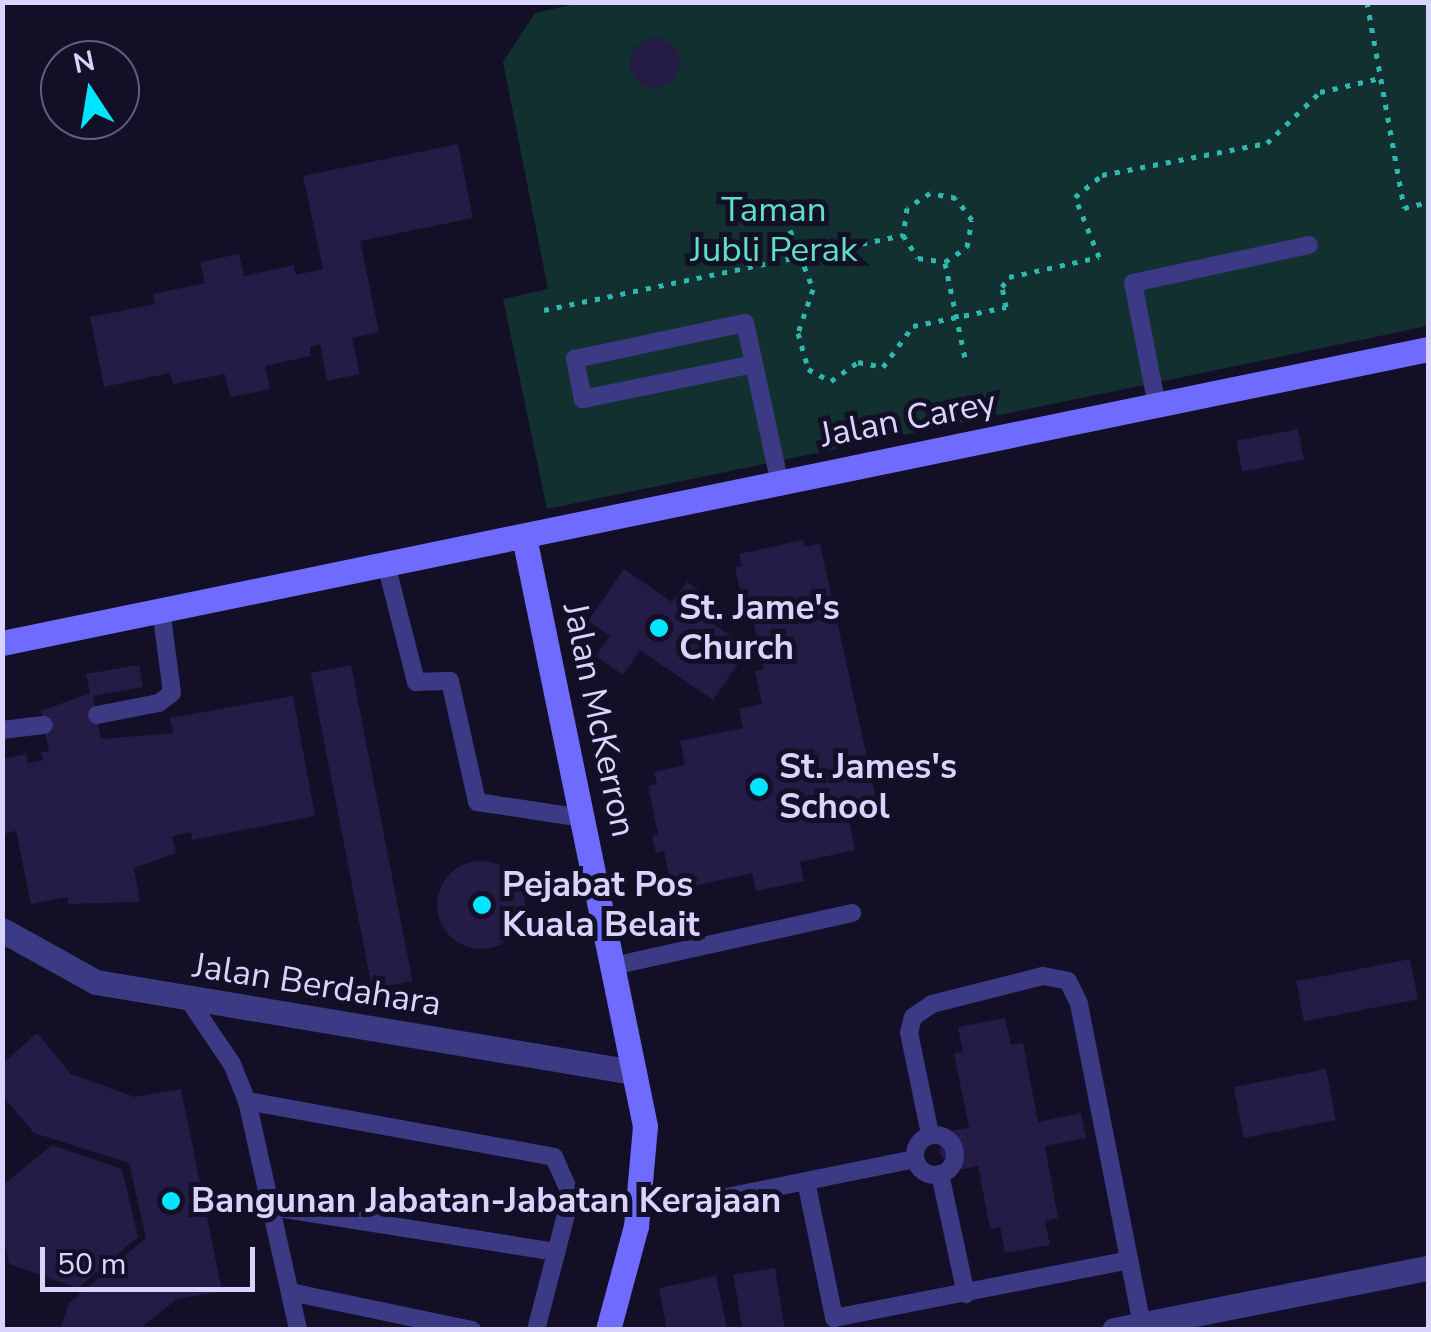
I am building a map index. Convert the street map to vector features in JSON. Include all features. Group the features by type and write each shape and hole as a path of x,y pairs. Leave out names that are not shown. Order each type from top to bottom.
{"main road":[{"name":"Jalan Carey","path":"161,610 1428,349"},
{"name":"Jalan McKerron","path":"524,537 584,818 646,1141 641,1199 608,1330"},
{"path":"2,643 161,610"}],"street":[{"name":"Jalan Berdahara","path":"2,930 96,982 633,1072"},
{"path":"1114,1330 1428,1268"}],"lane":[{"path":"1158,406 1133,282 1309,245"},
{"path":"754,364 583,400 574,359 744,323 754,364 780,480"},
{"path":"386,564 416,682 450,681 477,802 584,818"},
{"path":"97,715 160,704 172,692 161,610"},
{"path":"2,730 44,725"},
{"path":"613,966 852,913"},
{"path":"930,1134 909,1033 913,1017 932,1004 1043,976 1068,981 1079,1004 1142,1324"},
{"path":"188,999 248,1101 298,1330"},
{"path":"248,1101 554,1157 569,1190 536,1330"},
{"path":"915,1160 920,1141 930,1134"},
{"path":"930,1134 950,1140 956,1153 940,1174 966,1294"},
{"path":"641,1199 692,1204 915,1160"},
{"path":"915,1160 927,1174 940,1174"},
{"path":"806,1181 834,1318 1129,1260"},
{"path":"272,1207 556,1252"},
{"path":"290,1292 472,1330"}],"path":[{"path":"1367,2 1404,208 1428,202"},
{"path":"790,230 796,258 813,290 798,333 808,368 831,381 858,362 883,367 913,326 1006,306 1002,287 1009,277 1098,257 1075,197 1102,175 1267,142 1320,92 1380,78"},
{"path":"930,193 956,198 967,207 972,234 968,247 945,262 918,258 902,235 902,221 917,198 930,193"},
{"path":"544,310 902,235"},
{"path":"945,262 965,358"}],"green space":[{"name":"Taman Jubli Perak","path":"583,2 1428,3 1428,326 547,509 503,299 548,289 503,62 535,13"}],"building":[{"path":"655,38 673,45 680,63 673,81 655,88 637,81 630,63 637,45"},
{"path":"458,144 473,218 360,241 379,332 352,338 360,374 327,381 320,344 310,347 311,356 265,366 270,389 230,397 225,374 173,384 170,373 104,387 90,317 155,304 153,294 205,283 200,262 239,254 244,276 294,265 296,275 323,269 303,176"},
{"path":"1298,429 1304,459 1242,471 1236,441"},
{"name":"St. James's School","path":"803,540 805,547 820,544 876,798 846,805 855,850 800,862 804,881 756,891 752,873 672,891 664,851 656,853 652,836 658,834 648,786 657,784 654,772 685,765 680,741 743,728 739,709 762,704 755,671 764,669 752,615 737,619 733,601 742,599 735,567 742,566 739,554"},
{"name":"St. Jame's Church","path":"624,569 672,602 687,582 712,599 700,615 749,648 713,700 640,650 623,675 596,656 610,636 588,621"},
{"path":"139,665 143,687 93,696 101,739 173,733 170,718 293,696 315,816 192,840 191,832 172,836 176,853 134,868 140,902 69,904 67,897 31,904 16,831 2,834 2,759 26,754 28,763 43,760 41,752 49,751 41,711 90,693 86,674"},
{"path":"351,665 412,981 372,989 311,673"},
{"name":"Pejabat Pos Kuala Belait","path":"481,861 498,864 512,874 522,888 522,922 512,936 498,946 481,949 464,946 450,936 440,922 437,905 440,888 450,874 464,864"},
{"path":"1410,959 1418,999 1304,1021 1296,981"},
{"path":"1005,1018 1011,1045 1023,1043 1038,1122 1081,1113 1086,1138 1045,1146 1058,1218 1045,1221 1050,1245 1005,1253 1000,1227 990,1229 978,1166 953,1171 939,1152 945,1132 969,1128 954,1054 963,1052 958,1027"},
{"name":"Bangunan Jabatan-Jabatan Kerajaan","path":"37,1033 71,1074 135,1097 181,1089 222,1291 177,1299 138,1330 60,1330 69,1303 146,1238 129,1163 34,1133 3,1096 3,1063"},
{"path":"1326,1069 1336,1120 1244,1138 1234,1087"},
{"name":"Bangunan Jabatan-Jabatan Kerajaan","path":"52,1145 122,1169 138,1237 78,1288 9,1264 2,1227 2,1186"},
{"path":"775,1268 785,1330 742,1330 734,1275"},
{"path":"716,1276 727,1328 667,1330 659,1288"}],"place":[{"name":"St. Jame's Church","path":"659,628"},
{"name":"St. James's School","path":"759,787"},
{"name":"Pejabat Pos Kuala Belait","path":"482,905"},
{"name":"Bangunan Jabatan-Jabatan Kerajaan","path":"171,1201"}]}
